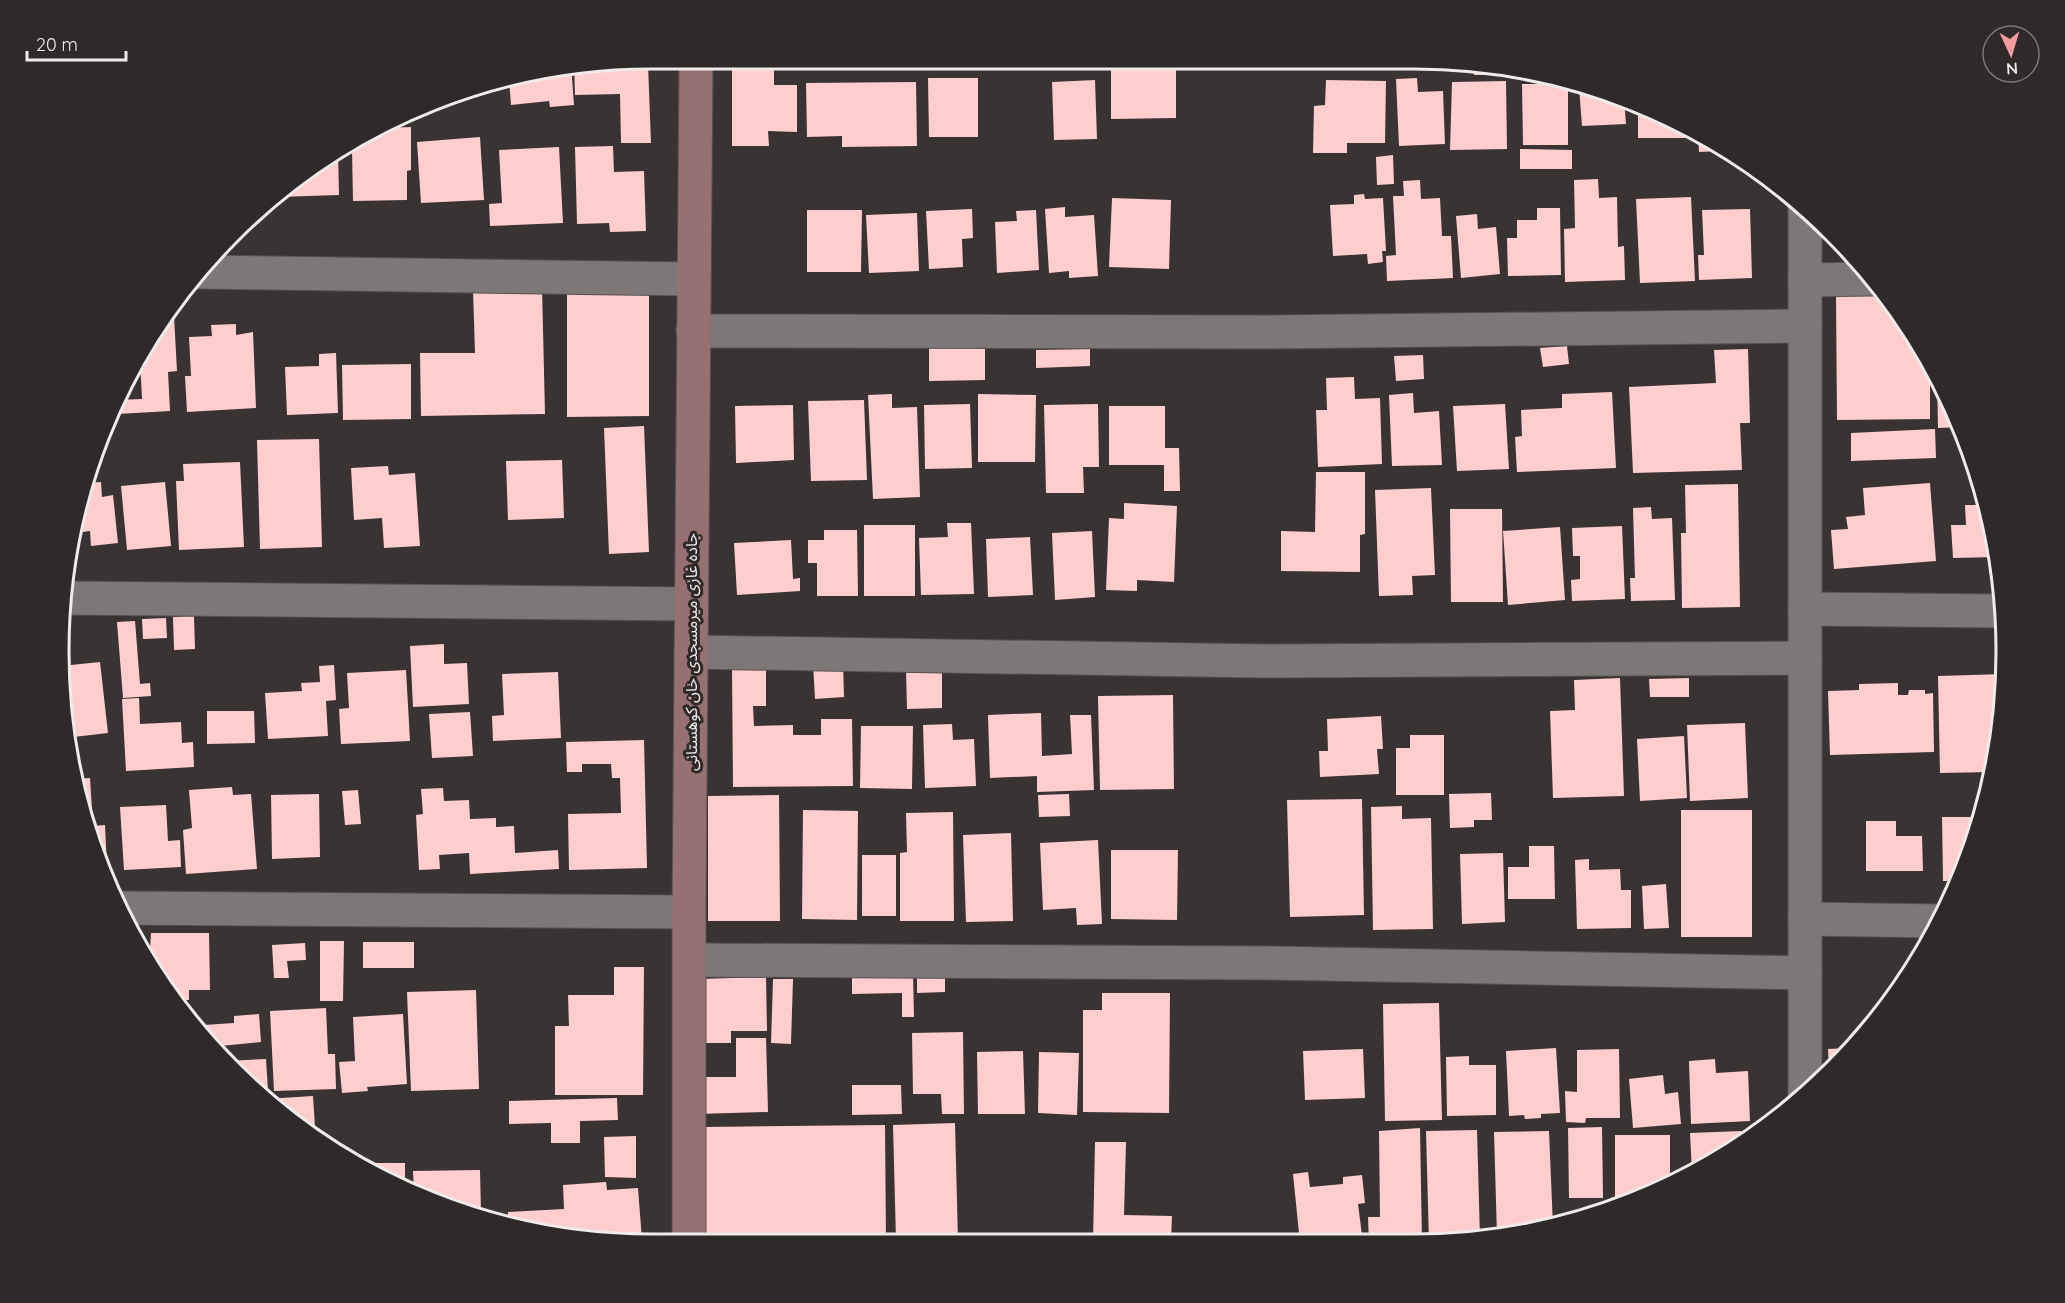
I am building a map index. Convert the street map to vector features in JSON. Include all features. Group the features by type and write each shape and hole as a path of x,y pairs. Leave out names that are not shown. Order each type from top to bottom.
{"main road":[{"name":"جاده غازی میرمسجدی خان کوهستانی","path":"689,1234 689,912 696,69"}],"street":[{"path":"1805,221 1805,1082"},
{"path":"210,272 693,279"},
{"path":"1805,280 1861,279"},
{"path":"693,331 1268,332 1805,326"},
{"path":"72,598 692,604"},
{"path":"1805,609 1995,610"},
{"path":"691,652 1264,662 1805,658"},
{"path":"129,908 689,912"},
{"path":"1805,919 1930,921"},
{"path":"690,960 1270,963 1805,973"}],"building":[{"path":"648,69 651,143 621,143 620,94 575,95 574,74"},
{"path":"732,69 774,69 774,85 797,85 797,132 768,131 769,146 732,146"},
{"path":"1111,69 1176,69 1176,118 1111,119"},
{"path":"1474,72 1493,75 1474,75"},
{"path":"572,75 574,105 550,107 549,101 511,105 510,87"},
{"path":"928,78 978,78 978,137 929,137"},
{"path":"1417,78 1418,92 1443,91 1445,144 1399,146 1396,79"},
{"path":"1095,80 1097,139 1054,140 1052,82"},
{"path":"1326,80 1386,81 1385,143 1347,143 1347,153 1313,153 1314,106 1325,105"},
{"path":"1506,81 1507,149 1450,150 1452,82"},
{"path":"916,82 917,146 842,147 842,136 807,137 806,83"},
{"path":"1522,84 1543,84 1568,90 1568,145 1523,145"},
{"path":"1580,94 1625,109 1626,124 1582,126"},
{"path":"1638,114 1688,138 1638,138"},
{"path":"411,127 411,170 407,171 407,200 353,201 352,152 397,128"},
{"path":"480,137 484,200 421,203 417,142"},
{"path":"1698,144 1712,151 1699,152"},
{"path":"613,146 614,172 644,171 646,231 610,232 609,223 577,224 575,147"},
{"path":"559,147 563,223 490,226 489,204 502,203 499,150"},
{"path":"1520,149 1572,150 1572,169 1520,169"},
{"path":"1393,155 1394,184 1377,185 1376,157"},
{"path":"338,161 339,195 288,197"},
{"path":"1598,179 1599,198 1617,197 1618,247 1624,246 1625,280 1565,282 1564,229 1575,228 1574,180"},
{"path":"1420,180 1421,199 1440,198 1442,236 1451,236 1453,278 1387,281 1386,256 1396,255 1393,196 1404,196 1403,181"},
{"path":"1364,194 1365,199 1383,198 1386,251 1382,251 1383,262 1368,264 1367,254 1333,256 1330,205 1354,204 1354,195"},
{"path":"1691,197 1695,281 1640,283 1636,199"},
{"path":"1112,198 1171,200 1169,269 1109,267"},
{"path":"1065,207 1065,217 1094,215 1098,276 1069,278 1069,271 1049,273 1045,209"},
{"path":"1537,208 1560,208 1561,275 1508,276 1507,238 1517,238 1517,220 1537,220"},
{"path":"972,209 973,238 962,239 963,267 929,269 926,211"},
{"path":"1750,209 1752,278 1699,280 1698,255 1704,255 1702,210"},
{"path":"807,210 862,210 861,272 807,272"},
{"path":"1036,210 1039,270 997,273 995,222 1017,221 1016,211"},
{"path":"917,213 919,271 869,273 866,215"},
{"path":"1477,214 1478,229 1496,227 1500,274 1461,278 1456,216"},
{"path":"542,287 545,414 421,416 420,353 475,353 473,289"},
{"path":"567,289 649,289 649,416 567,417"},
{"path":"1836,295 1874,295 1898,328 1930,383 1930,419 1837,420"},
{"path":"174,318 177,371 168,372 170,411 120,414 126,400 142,399 141,372"},
{"path":"236,324 236,335 253,332 256,408 187,412 185,376 191,376 189,337 212,336 211,325"},
{"path":"929,345 985,345 985,380 929,381"},
{"path":"1567,346 1569,364 1543,367 1540,348"},
{"path":"1090,349 1090,366 1036,368 1036,350"},
{"path":"1748,349 1750,423 1740,423 1742,470 1633,473 1629,387 1716,383 1714,350"},
{"path":"336,353 338,413 287,415 285,367 319,366 319,354"},
{"path":"1423,355 1424,379 1396,381 1394,356"},
{"path":"411,364 411,419 343,420 342,365"},
{"path":"1354,377 1355,399 1380,398 1382,464 1318,467 1316,410 1327,410 1326,378"},
{"path":"1612,392 1616,468 1517,472 1515,437 1522,436 1521,410 1562,408 1562,394"},
{"path":"1413,393 1414,413 1439,411 1442,465 1392,466 1389,395"},
{"path":"892,394 892,408 917,407 920,497 873,499 868,395"},
{"path":"978,394 1036,395 1035,462 978,462"},
{"path":"1937,397 1951,427 1938,428"},
{"path":"864,400 867,480 811,481 808,401"},
{"path":"970,404 972,468 925,469 924,405"},
{"path":"1098,404 1099,467 1083,467 1084,493 1046,493 1044,405"},
{"path":"1505,404 1509,469 1457,471 1453,406"},
{"path":"793,405 794,460 736,463 735,406"},
{"path":"1109,406 1165,406 1165,448 1179,448 1180,491 1164,491 1164,465 1109,465"},
{"path":"644,426 649,552 609,554 604,428"},
{"path":"1935,429 1936,458 1851,461 1851,433"},
{"path":"319,439 322,547 260,549 257,440"},
{"path":"562,460 564,518 508,520 506,461"},
{"path":"240,462 244,547 179,550 176,481 184,481 183,464"},
{"path":"388,466 389,475 415,473 420,546 384,548 382,518 354,520 351,468"},
{"path":"1316,472 1365,472 1365,534 1360,535 1360,572 1281,571 1281,531 1315,532"},
{"path":"95,482 101,482 102,497 113,495 118,543 91,546 90,531 81,532"},
{"path":"165,482 171,546 127,550 121,486"},
{"path":"1930,483 1936,561 1834,569 1831,530 1848,529 1846,517 1865,515 1863,488"},
{"path":"1738,484 1740,607 1682,608 1681,533 1686,533 1685,485"},
{"path":"1431,488 1435,575 1412,576 1413,595 1379,596 1375,490"},
{"path":"1124,503 1177,506 1174,582 1137,580 1137,591 1106,590 1109,518 1124,519"},
{"path":"1965,505 1977,505 1988,557 1953,558 1951,525 1966,525"},
{"path":"1651,507 1652,519 1672,518 1675,600 1631,601 1630,578 1635,578 1633,508"},
{"path":"1450,509 1502,509 1503,602 1451,602"},
{"path":"947,523 971,523 974,594 921,595 919,538 948,537"},
{"path":"864,525 915,525 915,596 864,596"},
{"path":"1622,526 1625,599 1572,601 1571,580 1580,579 1580,556 1573,556 1572,528"},
{"path":"1560,527 1565,600 1508,605 1503,531"},
{"path":"824,530 857,530 858,596 817,596 817,563 808,563 808,540 824,540"},
{"path":"1092,531 1095,597 1055,600 1052,533"},
{"path":"1030,537 1033,595 988,597 986,539"},
{"path":"791,540 793,579 800,578 800,591 737,595 734,543"},
{"path":"194,616 195,649 174,650 173,617"},
{"path":"166,618 167,638 143,639 142,619"},
{"path":"135,621 140,684 150,683 151,696 123,698 117,622"},
{"path":"444,644 444,664 467,663 469,704 413,707 410,646"},
{"path":"100,662 108,733 75,737 69,665"},
{"path":"843,662 844,697 815,699 813,663"},
{"path":"334,665 336,700 326,701 328,736 268,739 265,693 302,691 301,683 320,682 319,666"},
{"path":"766,667 766,706 753,706 754,726 793,725 793,735 821,735 821,719 852,719 853,786 733,787 732,668"},
{"path":"942,668 942,708 907,709 906,669"},
{"path":"406,670 410,741 341,744 339,709 349,708 347,673"},
{"path":"558,672 561,738 493,741 492,716 504,715 502,674"},
{"path":"1995,674 1991,728 1983,772 1940,773 1938,676"},
{"path":"1620,678 1624,796 1553,798 1550,711 1575,710 1574,680"},
{"path":"1689,678 1689,697 1650,697 1649,679"},
{"path":"1898,683 1898,695 1908,695 1909,690 1925,690 1925,694 1933,693 1934,752 1830,755 1828,691 1859,690 1859,684"},
{"path":"1173,695 1174,789 1100,790 1098,696"},
{"path":"139,698 140,724 181,722 182,743 193,742 194,767 126,771 122,699"},
{"path":"207,711 254,711 255,743 207,744"},
{"path":"470,712 473,756 432,758 429,714"},
{"path":"1041,713 1042,756 1072,754 1070,715 1091,715 1094,790 1037,792 1037,776 990,778 988,715"},
{"path":"1381,716 1383,749 1377,749 1379,774 1320,777 1319,751 1328,751 1327,719"},
{"path":"1745,723 1748,798 1690,801 1687,725"},
{"path":"952,724 953,740 974,739 976,786 925,788 923,725"},
{"path":"861,726 913,726 912,789 860,788"},
{"path":"1410,735 1444,735 1444,795 1396,795 1396,748 1410,748"},
{"path":"1684,736 1687,798 1640,801 1637,739"},
{"path":"644,740 647,868 569,870 568,814 621,813 620,778 612,778 611,764 582,764 582,772 567,772 566,742"},
{"path":"83,778 90,778 92,813 89,802"},
{"path":"232,787 233,795 251,794 257,869 186,874 183,830 192,828 189,790"},
{"path":"443,788 444,801 469,800 470,819 496,818 496,827 514,826 515,853 558,850 559,869 470,874 469,853 439,855 440,869 419,870 416,815 423,814 421,789"},
{"path":"358,790 361,824 345,825 342,791"},
{"path":"1491,793 1492,820 1474,820 1474,827 1450,828 1449,794"},
{"path":"319,794 320,857 272,859 271,795"},
{"path":"1069,794 1070,816 1039,817 1038,795"},
{"path":"779,795 780,921 708,921 708,796"},
{"path":"1362,799 1364,915 1290,917 1287,800"},
{"path":"166,805 168,841 180,840 181,867 124,870 120,807"},
{"path":"1402,806 1402,819 1431,818 1433,929 1373,930 1371,807"},
{"path":"803,810 858,811 857,920 802,919"},
{"path":"1681,810 1752,810 1752,937 1681,937"},
{"path":"953,812 954,921 900,921 900,853 907,852 906,813"},
{"path":"1942,817 1972,817 1952,874 1949,881 1943,881"},
{"path":"1866,821 1896,821 1896,836 1922,836 1923,871 1866,871"},
{"path":"105,825 106,856 96,826"},
{"path":"1011,833 1013,921 966,922 963,835"},
{"path":"1098,840 1102,924 1077,925 1076,908 1043,910 1040,843"},
{"path":"1529,846 1554,846 1555,899 1508,899 1508,867 1529,867"},
{"path":"1111,850 1178,850 1177,920 1111,919"},
{"path":"1503,853 1505,922 1462,924 1460,854"},
{"path":"862,855 896,855 896,916 862,916"},
{"path":"1589,859 1589,870 1620,869 1621,890 1631,890 1631,928 1577,929 1575,860"},
{"path":"1666,884 1669,928 1644,929 1642,886"},
{"path":"151,933 209,933 210,990 189,990 189,1000 185,1000 150,948"},
{"path":"320,941 344,941 343,1001 320,1001"},
{"path":"363,942 414,942 414,968 363,968"},
{"path":"305,943 306,960 287,961 289,978 274,978 272,945"},
{"path":"614,967 644,967 643,1095 555,1095 555,1026 569,1026 568,995 614,995"},
{"path":"913,972 914,1017 902,1017 902,993 852,994 852,973"},
{"path":"917,973 945,973 945,992 917,993"},
{"path":"766,977 767,1031 731,1031 731,1043 701,1043 699,979"},
{"path":"773,979 793,979 791,1044 771,1043"},
{"path":"476,990 479,1089 411,1091 407,992"},
{"path":"1102,993 1170,993 1169,1113 1083,1112 1083,1010 1102,1010"},
{"path":"1439,1003 1442,1120 1385,1121 1383,1004"},
{"path":"326,1008 328,1054 335,1054 336,1089 274,1091 270,1011"},
{"path":"259,1014 261,1042 223,1046 205,1025 234,1023 234,1016"},
{"path":"403,1014 407,1084 367,1087 368,1091 342,1093 339,1062 355,1061 353,1017"},
{"path":"963,1032 964,1114 942,1114 941,1094 913,1094 912,1033"},
{"path":"736,1038 766,1038 768,1112 698,1114 698,1077 736,1077"},
{"path":"1556,1048 1560,1113 1541,1114 1541,1118 1525,1119 1524,1115 1509,1116 1506,1051"},
{"path":"1363,1049 1365,1098 1305,1100 1303,1051"},
{"path":"1619,1049 1620,1118 1586,1118 1585,1123 1566,1122 1565,1091 1577,1092 1577,1050"},
{"path":"1828,1049 1839,1049 1828,1059"},
{"path":"1023,1051 1025,1114 978,1114 977,1052"},
{"path":"1039,1052 1079,1053 1077,1115 1038,1113"},
{"path":"1469,1056 1469,1065 1496,1065 1496,1115 1447,1116 1446,1057"},
{"path":"266,1059 268,1090 240,1063 237,1060"},
{"path":"1715,1059 1716,1073 1748,1071 1750,1121 1691,1124 1689,1061"},
{"path":"1663,1075 1665,1094 1678,1092 1681,1124 1633,1128 1629,1079"},
{"path":"852,1085 901,1085 902,1114 852,1115"},
{"path":"313,1096 315,1127 297,1114 278,1098"},
{"path":"617,1098 618,1120 580,1121 580,1143 551,1143 551,1123 509,1124 509,1101"},
{"path":"955,1123 958,1234 896,1234 893,1125"},
{"path":"885,1125 886,1234 704,1234 702,1127"},
{"path":"1602,1127 1603,1198 1569,1198 1568,1128"},
{"path":"1420,1128 1422,1234 1369,1234 1368,1217 1380,1217 1379,1131"},
{"path":"1477,1130 1480,1230 1429,1234 1426,1131"},
{"path":"1549,1131 1553,1217 1497,1228 1494,1132"},
{"path":"1741,1131 1741,1133 1692,1163 1690,1133"},
{"path":"1615,1135 1670,1135 1670,1174 1615,1198"},
{"path":"636,1136 636,1178 605,1177 604,1137"},
{"path":"1095,1142 1126,1142 1124,1215 1172,1216 1171,1234 1093,1234"},
{"path":"373,1163 405,1163 405,1179"},
{"path":"480,1170 481,1208 414,1183 413,1171"},
{"path":"1308,1172 1310,1187 1343,1184 1343,1177 1362,1175 1365,1203 1358,1204 1362,1234 1299,1234 1293,1174"},
{"path":"606,1182 607,1190 638,1188 642,1234 575,1229 508,1216 508,1212 564,1209 563,1185"}]}
